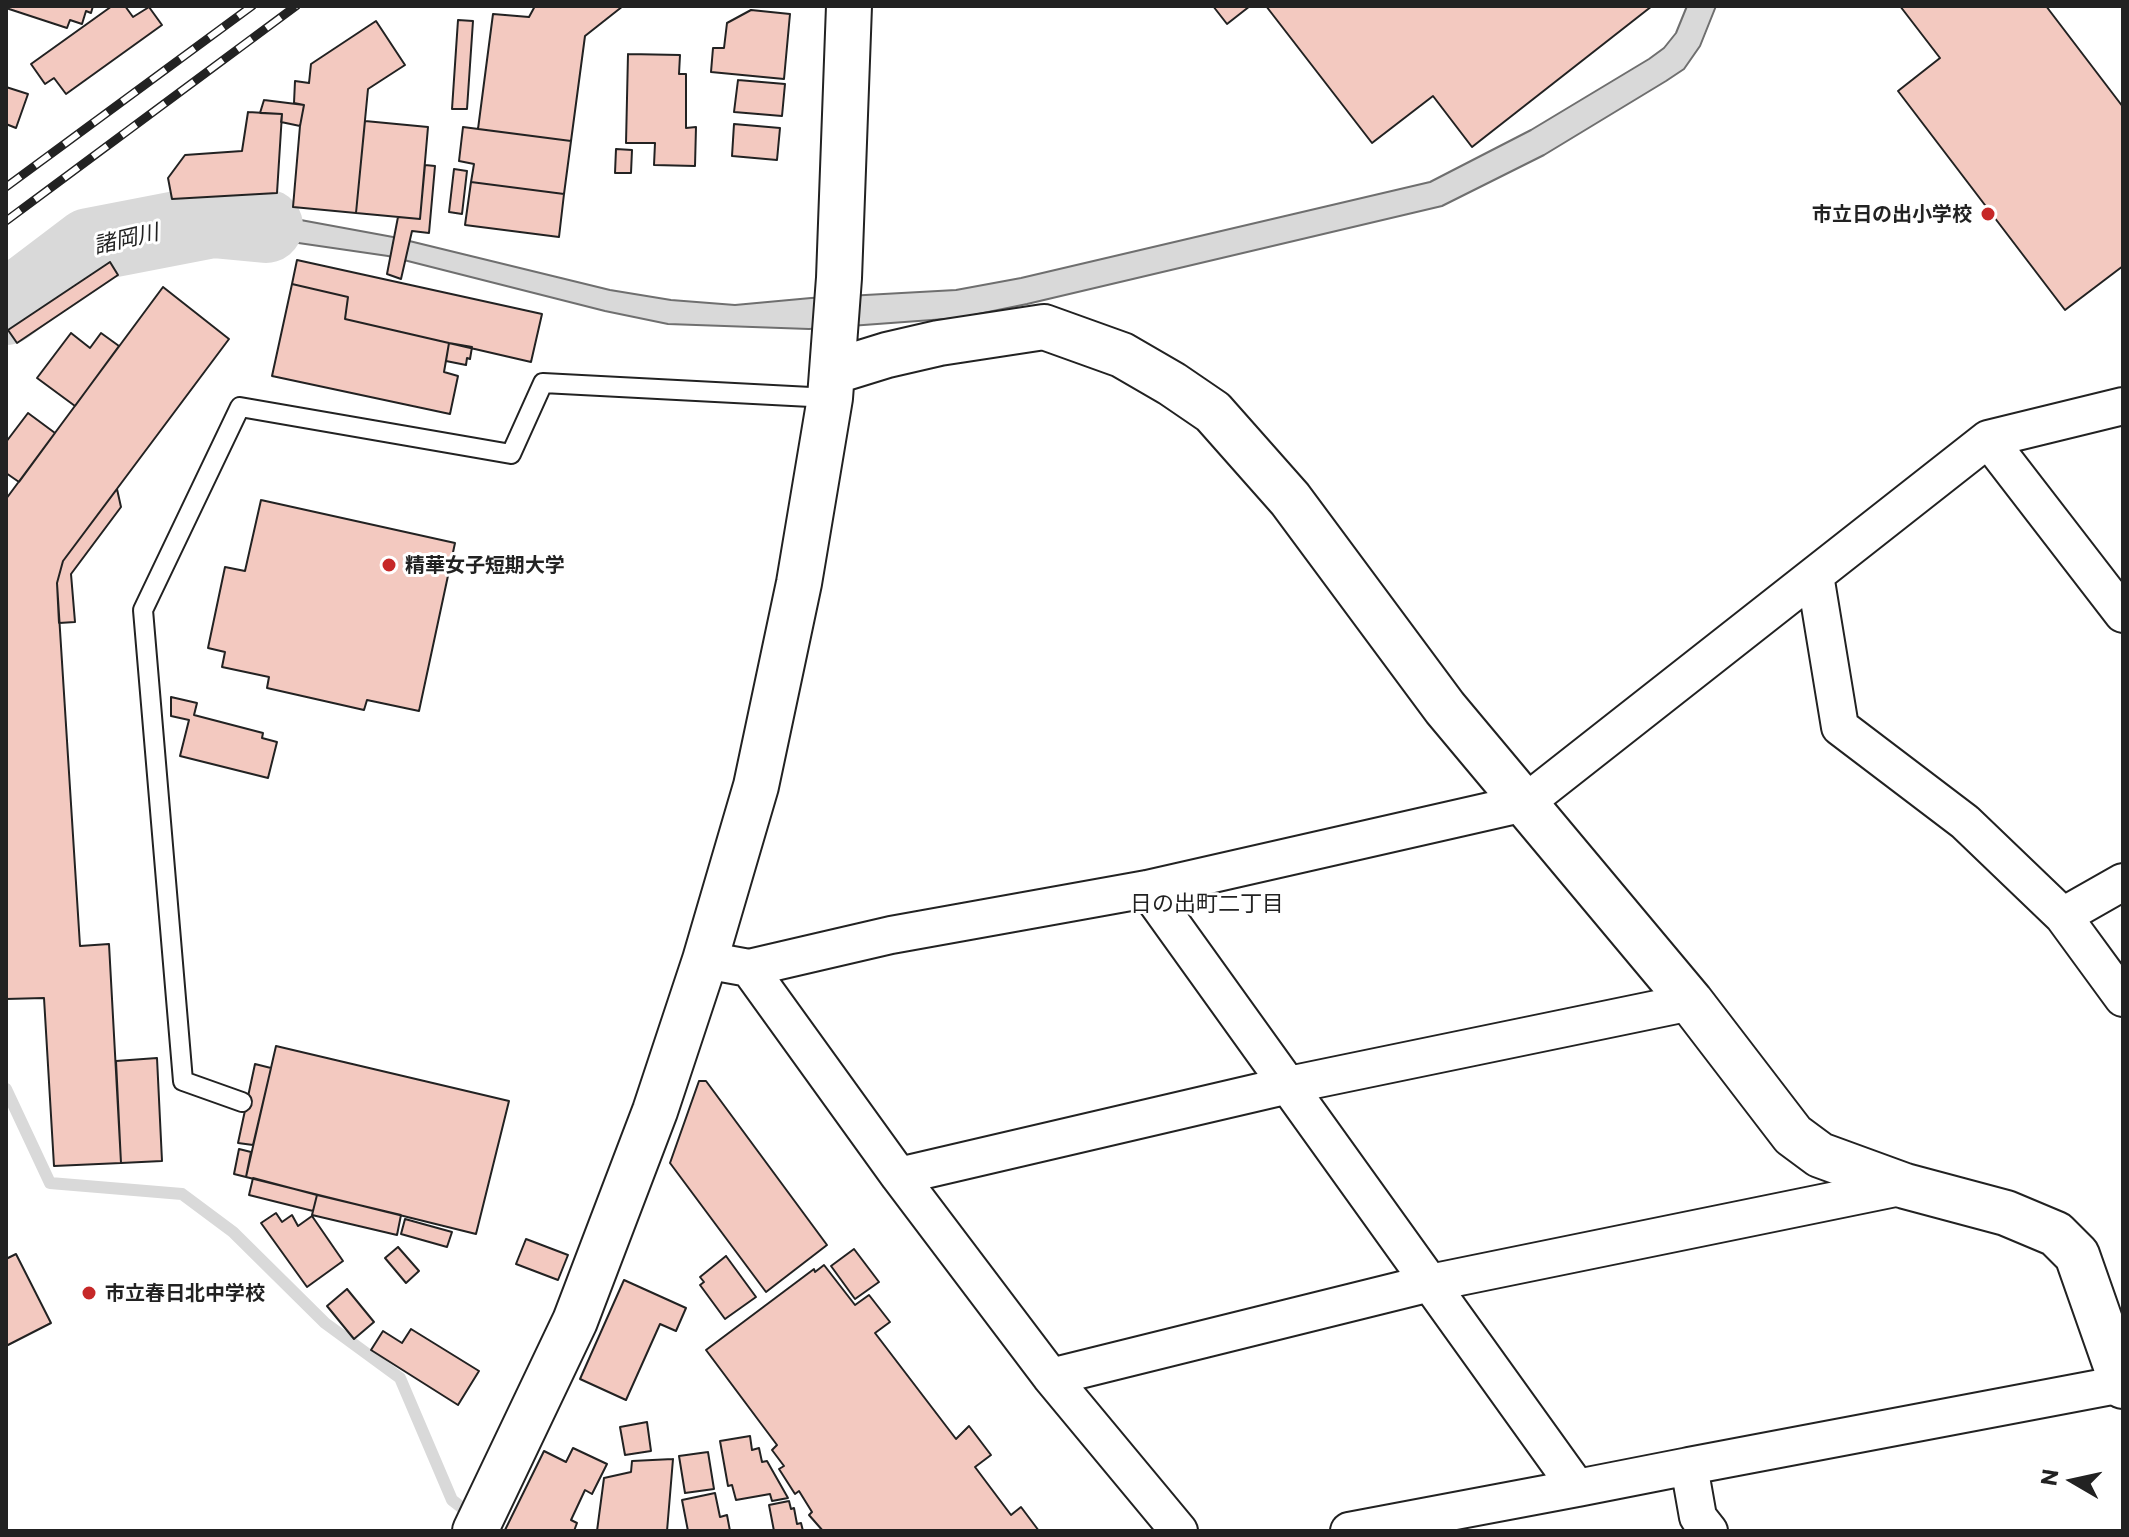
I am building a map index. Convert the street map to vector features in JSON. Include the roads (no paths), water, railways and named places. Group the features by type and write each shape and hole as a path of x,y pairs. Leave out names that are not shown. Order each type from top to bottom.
{"street":[{"path":"475,1531 575,1321 655,1111 705,960 756,786 799,583 831,385 839,278 849,6"},
{"path":"831,385 887,355 939,343 1044,327 1122,355 1213,412 1290,499 1445,708 1691,1002 1793,1135 1820,1155 1905,1186 2006,1213 2056,1234 2077,1255 2123,1385 1349,1531"},
{"path":"705,960 749,968 891,935 1147,889 1525,803 1988,439 2123,406"},
{"path":"1988,439 2123,614"},
{"path":"1815,575 1840,727 1965,822 2063,916 2123,998"},
{"path":"2063,916 2123,882"},
{"path":"1147,889 1577,1488"},
{"path":"749,968 899,1176 1051,1377 1179,1531"},
{"path":"899,1176 1289,1085 1691,1002"},
{"path":"1051,1377 1430,1283 1905,1186"},
{"path":"1689,1466 1698,1517 1709,1531"}],"lane":[{"path":"242,1102 183,1081 143,610 240,407 511,454 543,383 831,385"}],"waterway":[{"name":"諸岡川","path":"6,308 89,245 213,221 266,226"},
{"path":"6,1089 50,1183 182,1194 233,1232 325,1323 400,1378 452,1500 474,1517"}],"railway":[{"path":"6,187 252,6"},
{"path":"6,221 296,6"}],"place":[{"name":"市立日の出小学校","path":"1988,214"},
{"name":"精華女子短期大学","path":"389,565"},
{"name":"市立春日北中学校","path":"89,1293"}],"district":[{"name":"日の出町二丁目","path":"1207,904"}]}
